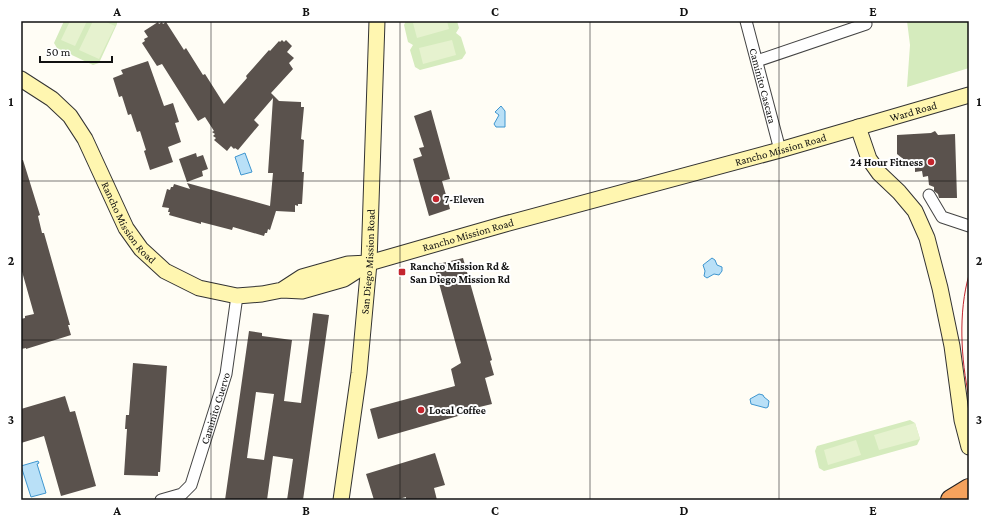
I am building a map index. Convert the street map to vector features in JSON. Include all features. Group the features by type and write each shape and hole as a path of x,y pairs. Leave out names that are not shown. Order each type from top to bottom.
{"highway":[{"path":"951,500 969,489"}],"main road":[{"name":"San Diego Mission Road","path":"341,500 359,373 370,263 377,21"},
{"name":"Rancho Mission Road","path":"21,79 52,99 70,116 85,139 126,228 142,249 165,272 199,288 237,296 262,294 282,290 302,291 344,279 370,263 505,224 780,150 858,127"},
{"name":"Ward Road","path":"858,127 969,96"},
{"path":"858,127 868,159 879,173 899,192 915,211 927,238 940,288 952,346 962,420 969,447"}],"street":[{"name":"Caminito Cascara","path":"746,21 780,150"},
{"path":"757,61 866,24"},
{"path":"929,195 942,217 969,226"},
{"name":"Caminito Cuervo","path":"161,500 182,494 191,485 226,374 237,296"}],"green space":[{"path":"64,21 117,21 99,63 93,65 57,48 54,43"},
{"path":"70,21 87,21 75,46 61,40"},
{"path":"93,21 104,21 115,26 99,59 79,50"},
{"path":"406,21 457,21 459,28 456,33 461,37 466,53 462,59 420,70 415,67 410,50 413,45 408,42 404,25"},
{"path":"421,21 447,21 449,29 417,38 413,23"},
{"path":"907,21 969,21 969,68 907,87 910,45"},
{"path":"452,40 456,55 423,64 419,48"},
{"path":"910,420 915,423 920,439 917,445 824,471 819,468 815,451 817,446"},
{"path":"915,423 920,439 879,450 874,435"},
{"path":"856,440 861,455 828,465 824,450"}],"water":[{"path":"501,106 505,111 505,127 496,127 494,124 499,115 495,112"},
{"path":"245,153 252,172 241,175 235,157"},
{"path":"712,258 715,260 717,265 722,267 722,271 719,275 714,274 707,278 704,276 705,271 703,265"},
{"path":"759,394 763,395 769,401 768,407 766,408 751,404 750,399"},
{"path":"38,461 39,463 37,464 46,493 31,497 21,466"}],"building":[{"path":"158,22 159,24 162,22 163,24 166,22 184,50 186,48 203,75 205,74 224,104 247,78 246,76 279,41 280,42 282,40 284,42 286,40 292,46 287,52 294,58 289,63 293,69 271,93 279,101 301,102 301,107 304,107 301,139 304,140 302,204 298,204 298,206 295,205 295,212 276,211 270,230 268,229 264,236 233,227 232,230 201,222 201,224 169,215 169,208 162,207 167,189 170,190 174,184 190,189 187,183 270,206 273,173 268,173 273,98 254,120 259,125 238,150 231,146 227,151 214,140 216,138 213,136 215,134 212,132 214,131 205,117 198,121 162,64 157,66 142,43 145,41 144,39 148,37 144,31"},
{"path":"148,61 164,106 173,103 179,122 175,123 181,142 168,147 173,162 150,170 140,131 137,132 131,114 128,115 122,96 119,97 113,78 123,74 121,70"},
{"path":"431,110 450,179 442,181 450,209 429,216 413,159 422,156 419,148 424,147 414,116"},
{"name":"24 Hour Fitness","path":"935,131 938,135 955,134 957,198 939,198 938,194 934,191 934,187 929,185 928,176 923,177 922,171 915,172 915,165 907,165 907,162 897,154 897,135 931,133"},
{"path":"196,153 197,157 203,155 208,169 202,171 203,176 187,182 179,159"},
{"path":"21,160 23,160 40,215 38,216 42,233 44,233 70,325 68,325 71,335 26,349 21,349 21,319 25,318 25,316 34,314 21,268"},
{"path":"463,258 492,360 490,361 494,375 485,378 492,404 471,409 472,412 378,439 370,409 455,386 451,369 461,363 434,265"},
{"path":"313,313 329,315 303,500 287,500 293,459 273,456 267,500 225,500 249,331 262,333 262,336 292,340 284,401 301,403","holes":["256,392 274,394 264,460 247,458"]},
{"path":"133,363 167,366 160,472 158,472 158,476 124,475 127,429 125,429 126,415 129,415"},
{"path":"65,396 70,412 75,411 96,486 61,496 44,436 21,443 21,409"},
{"path":"435,453 445,485 434,488 437,500 406,500 406,497 395,500 374,500 366,474"}],"tram line":[{"path":"969,275 963,304 962,320 964,368 969,397"}],"place":[{"name":"24 Hour Fitness","path":"931,162"},
{"name":"7-Eleven","path":"436,199"},
{"name":"Rancho Mission Rd & San Diego Mission Rd","path":"402,272"},
{"name":"Local Coffee","path":"421,410"}]}
